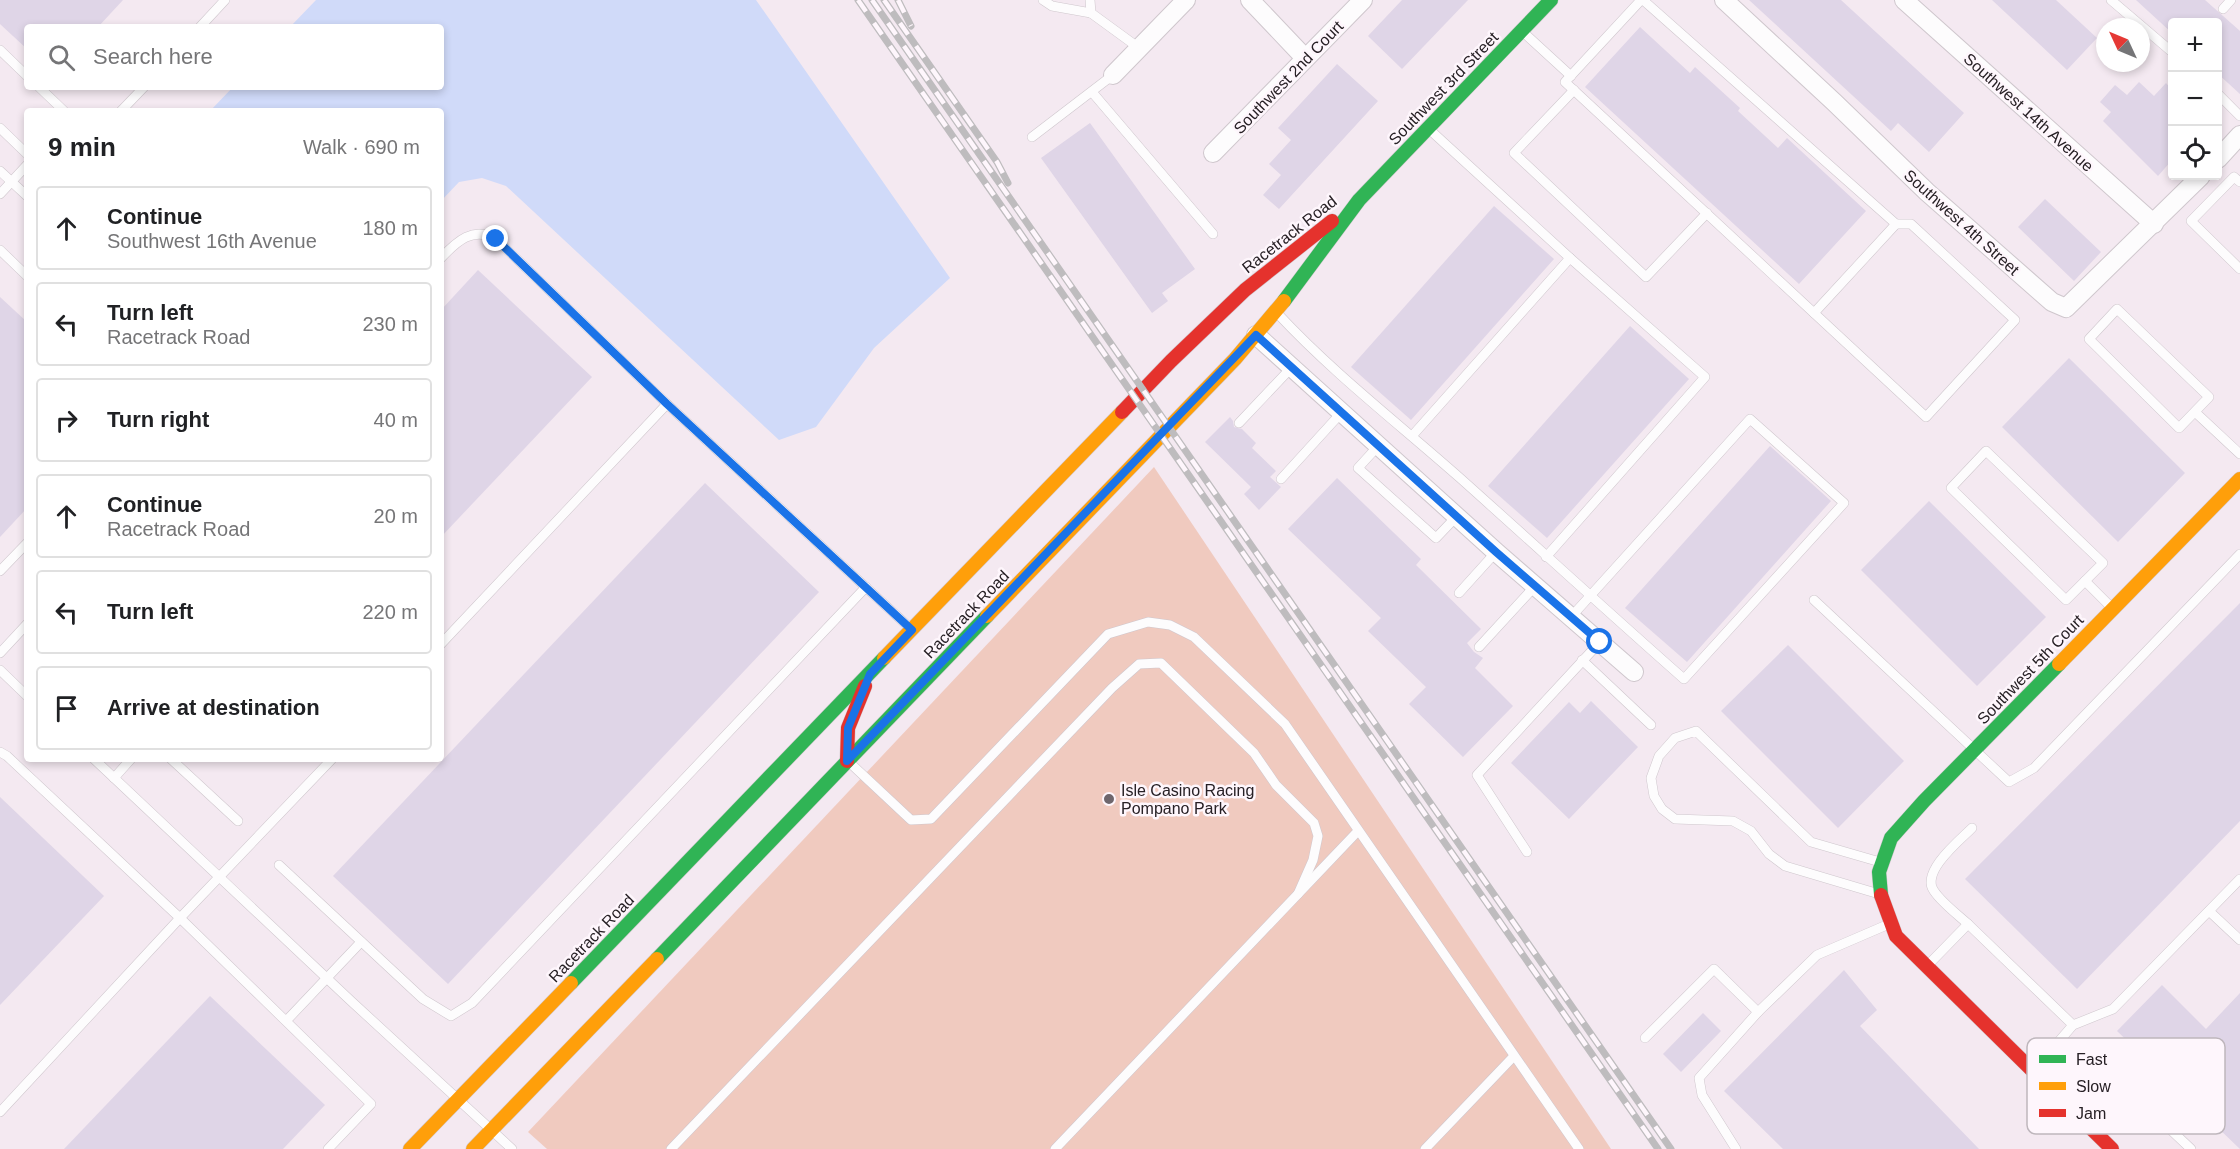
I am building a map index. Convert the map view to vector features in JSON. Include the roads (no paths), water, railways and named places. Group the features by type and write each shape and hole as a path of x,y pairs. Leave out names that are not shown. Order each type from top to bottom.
{"street":[{"path":"1113,75 1186,0"},
{"path":"1250,0 1305,58"},
{"name":"Southwest 2nd Court","path":"1213,153 1363,0"},
{"name":"Southwest 3rd Street","path":"1359,200 1551,0"},
{"name":"Southwest 4th Street","path":"1724,0 1927,192 2052,302 2066,308 2197,180"},
{"name":"Southwest 14th Avenue","path":"1904,0 2154,224"},
{"path":"2222,154 2240,135"},
{"name":"Racetrack Road","path":"473,1149 1256,335 1276,312 1359,200"},
{"name":"Racetrack Road","path":"410,1149 1220,312 1359,200"},
{"path":"1256,335 1496,552 1634,672"},
{"name":"Southwest 5th Court","path":"1882,898 1879,872 1891,838 2240,478"},
{"path":"847,761 848,728 870,674"},
{"path":"1882,898 1896,936 2027,1065"},
{"path":"2097,1134 2112,1149"}],"lane":[{"path":"203,24 225,0"},
{"path":"1043,0 1052,6 1091,13 1139,48"},
{"path":"1090,0 1091,13"},
{"path":"1642,0 1896,224 1911,224 2015,320 1926,417 1565,82 1571,76 1642,0"},
{"path":"2111,0 2168,48"},
{"path":"2223,9 2231,0"},
{"path":"1521,31 1571,76"},
{"path":"0,50 24,73"},
{"path":"1032,137 1113,75"},
{"path":"42,90 61,108"},
{"path":"124,108 141,90"},
{"path":"1574,90 1514,153 1646,277 1707,213"},
{"path":"1092,93 1213,234"},
{"path":"2222,99 2240,116"},
{"path":"0,128 24,151"},
{"path":"1428,128 1705,377 1546,557"},
{"path":"0,194 24,168"},
{"path":"0,171 24,193"},
{"path":"2238,177 2191,221 2240,269"},
{"path":"1814,313 1896,224"},
{"path":"444,255 461,240 474,234 485,233 496,239 667,404 912,630"},
{"path":"0,250 24,273"},
{"path":"1412,436 1570,258"},
{"path":"2117,309 2209,398 2195,412 2180,428 2089,339 2117,309"},
{"path":"1276,312 1306,343 1412,436 1546,557 1590,596 1684,680 1844,503 1750,419 1590,596 1570,617"},
{"path":"1239,423 1291,368"},
{"path":"444,641 667,404"},
{"path":"1281,479 1342,412"},
{"path":"2195,412 2240,454"},
{"path":"1378,445 1358,468 1436,538 1457,516"},
{"path":"1986,451 2103,563 2085,581 2066,600 1951,488 1986,451"},
{"path":"0,571 24,546"},
{"path":"1459,593 1496,552"},
{"path":"1814,600 2009,782 2034,768 2240,554"},
{"path":"2085,581 2112,609"},
{"path":"1479,646 1535,586"},
{"path":"279,865 423,999 451,1016 460,1012 472,1003 866,587"},
{"path":"847,761 911,820 931,819 1108,634 1148,622 1170,625 1194,638 1285,724 1579,1149"},
{"path":"0,653 24,627"},
{"path":"1527,852 1477,775 1600,642"},
{"path":"1582,660 1651,725"},
{"path":"671,1149 1112,688 1139,664 1161,663 1254,753 1276,785 1314,824 1318,836 1315,852 1298,894"},
{"path":"0,670 24,693"},
{"path":"1882,863 1811,842 1696,731 1675,738 1659,756 1651,778 1654,796 1662,809 1675,819 1733,821 1751,831 1769,854 1785,866 1882,898"},
{"path":"0,752 7,756 180,918 371,1104 328,1149"},
{"path":"97,762 326,978 512,1149"},
{"path":"114,778 128,762"},
{"path":"174,762 238,821"},
{"path":"0,1112 329,762"},
{"path":"1972,828 1938,862 1931,879 1932,890 2073,1025"},
{"path":"1055,1149 1358,831"},
{"path":"2062,1038 2073,1025 2113,1009 2240,879"},
{"path":"2209,911 2240,940"},
{"path":"1736,1149 1702,1095 1699,1077 1758,1012 1817,955 1891,923"},
{"path":"1927,966 1968,924"},
{"path":"287,1020 361,942"},
{"path":"1645,1038 1714,969 1758,1012"},
{"path":"1425,1149 1514,1056"},
{"path":"2175,1134 2191,1149"}],"water":[{"path":"316,0 756,0 950,278 874,348 816,427 779,440 506,186 482,178 459,182 444,198 444,108 213,108 230,90 444,90 444,24 293,24"}],"railway":[{"path":"858,0 1658,1149"},
{"path":"872,0 1671,1149"},
{"path":"884,0 997,162 1008,183"},
{"path":"898,0 911,26"}],"place":[{"name":"Isle Casino Racing Pompano Park","path":"1109,799"}]}
